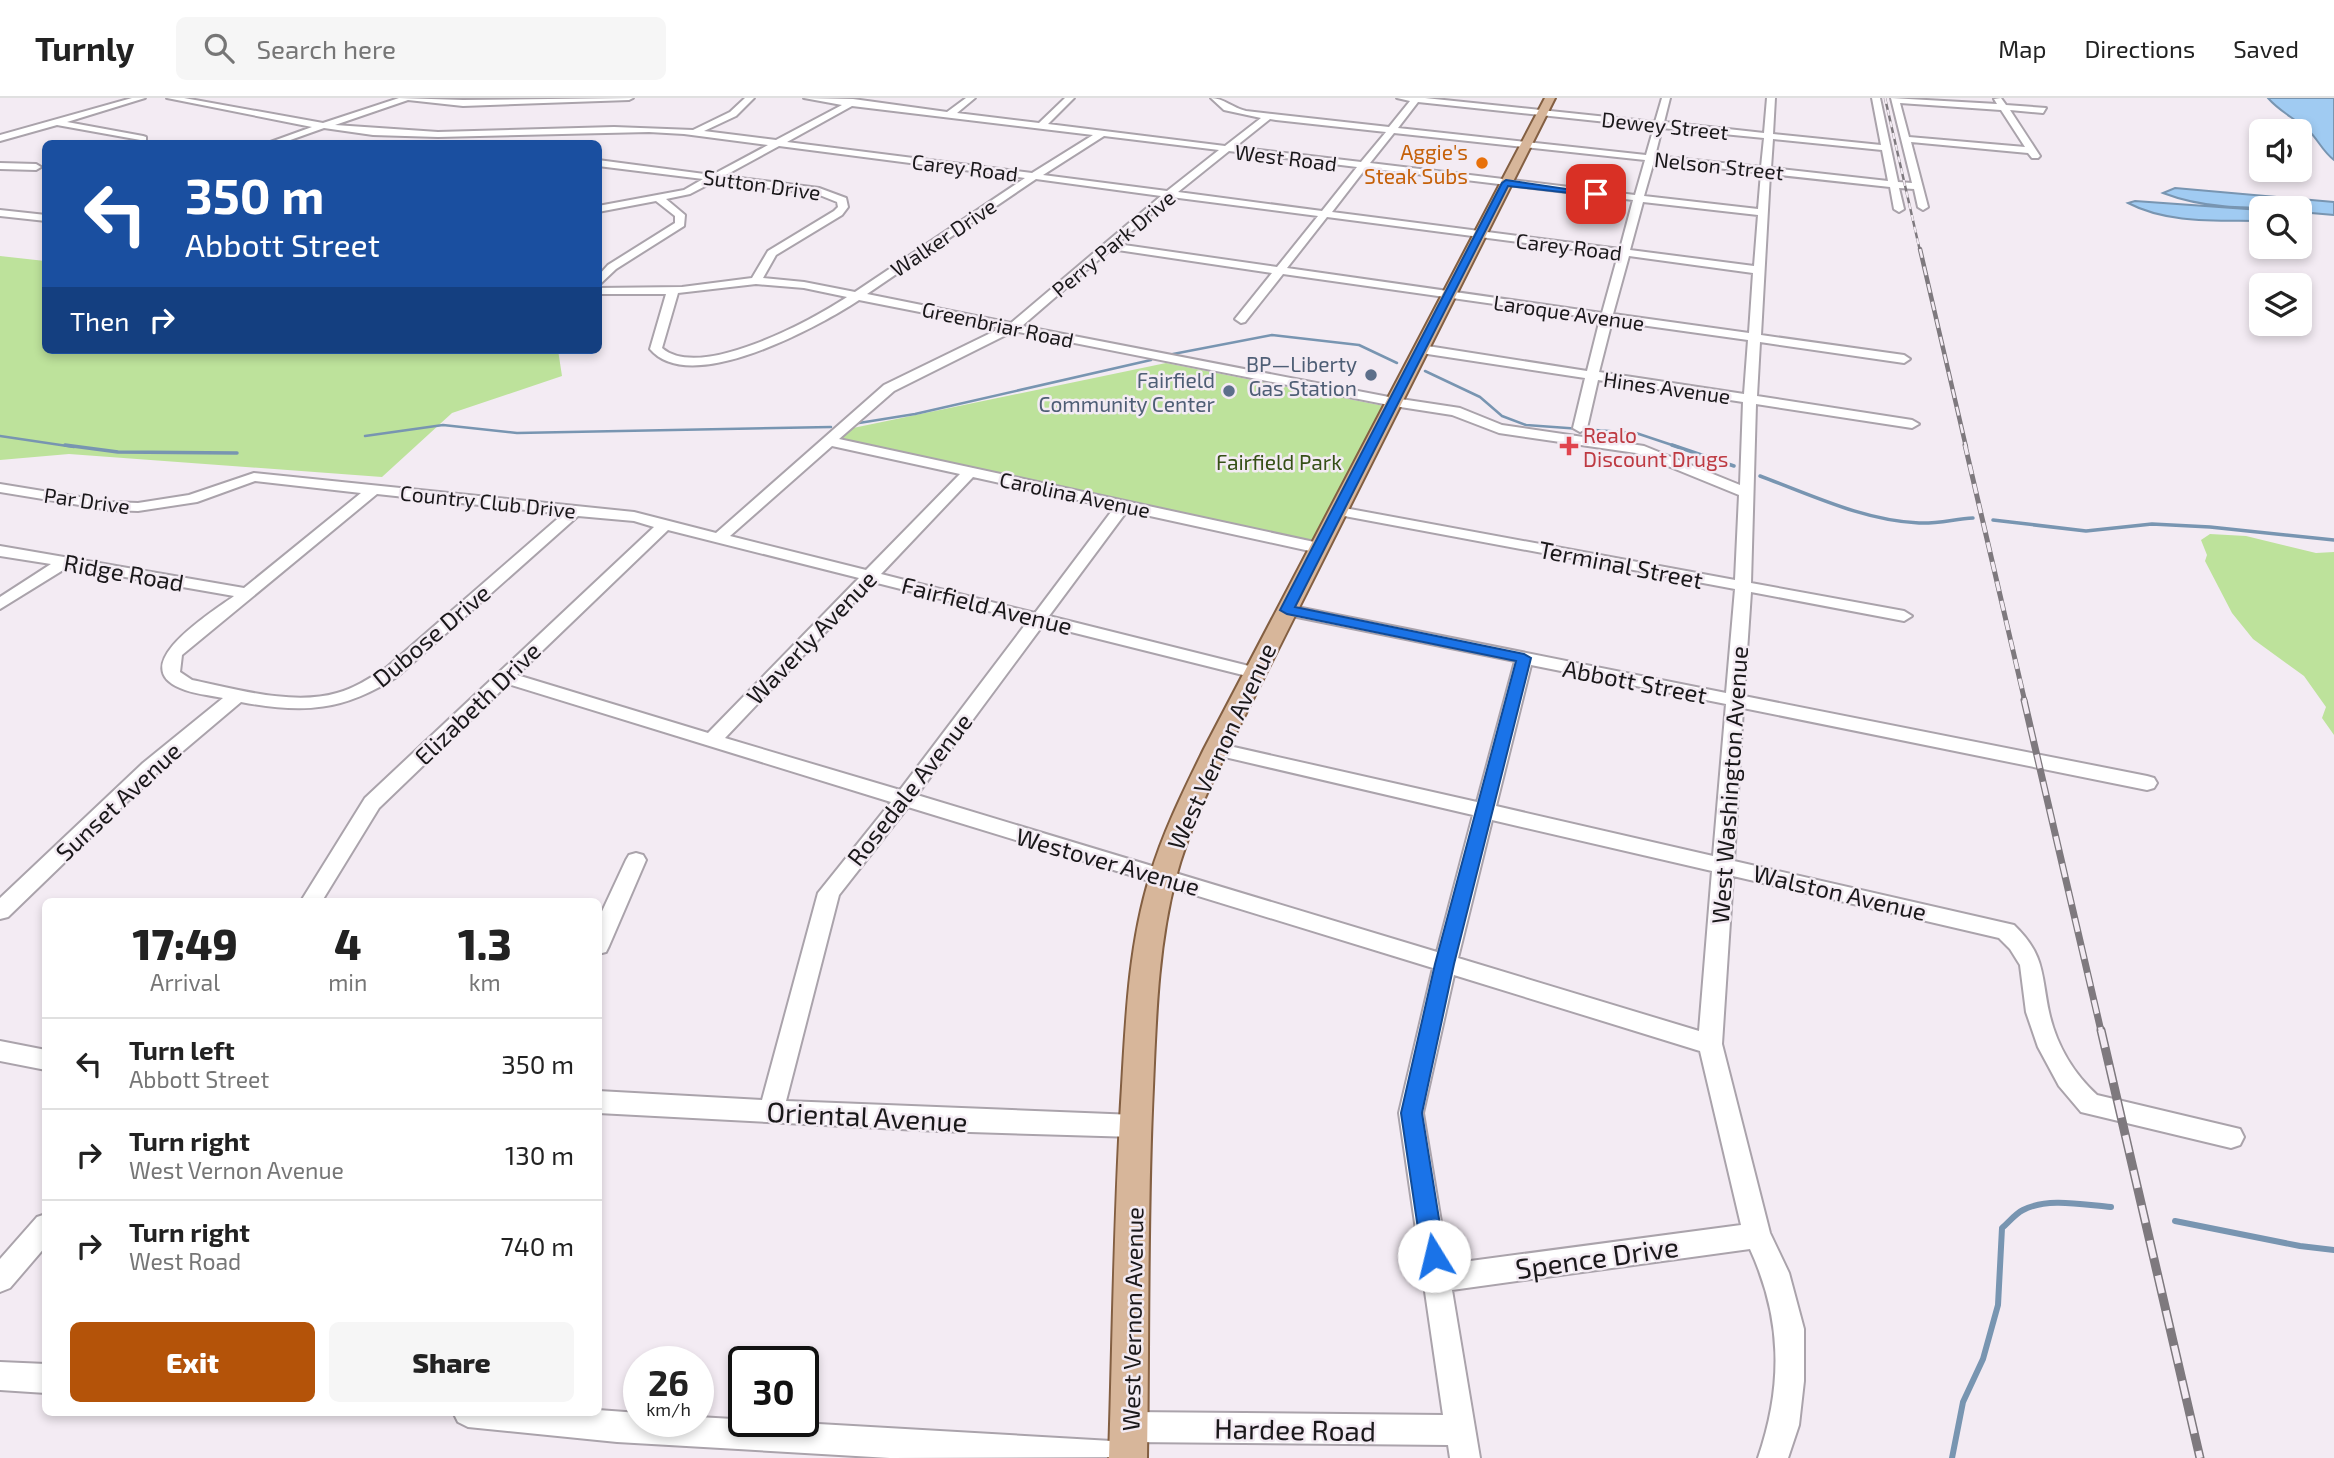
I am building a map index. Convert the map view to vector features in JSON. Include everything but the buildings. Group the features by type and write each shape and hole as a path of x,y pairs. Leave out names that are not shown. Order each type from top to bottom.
{"main road":[{"name":"West Vernon Avenue","path":"1129,1457 1135,1126 1142,996 1150,934 1163,876 1186,811 1216,749 1550,98"}],"street":[{"path":"0,138 141,98"},
{"name":"Carey Road","path":"171,98 325,125 401,134 637,129 694,132 1758,270"},
{"path":"282,140 407,98 446,103 629,98"},
{"path":"694,132 733,114 750,98"},
{"name":"West Road","path":"808,98 856,101 948,116 1763,213"},
{"path":"948,116 971,98"},
{"path":"1040,127 1070,98"},
{"name":"Nelson Street","path":"1215,98 1218,104 1228,109 1269,116 1917,187"},
{"name":"Dewey Street","path":"1401,98 1886,148"},
{"path":"1580,428 1666,98"},
{"name":"West Washington Avenue","path":"1771,98 1750,399 1743,587 1710,1044 1757,1235 1776,1273 1790,1329 1790,1381 1784,1425 1773,1458"},
{"path":"1864,98 1876,98 1899,209"},
{"path":"1241,319 1417,99"},
{"path":"1923,207 1896,99 2000,102 2043,110"},
{"path":"524,112 533,100"},
{"path":"602,208 687,192 856,101"},
{"path":"2000,102 2037,159"},
{"name":"Perry Park Drive","path":"719,538 894,385 1015,326 1170,193 1269,116"},
{"path":"55,122 143,139"},
{"path":"509,132 516,122"},
{"path":"553,140 559,130"},
{"path":"390,140 401,134"},
{"name":"Walker Drive","path":"673,290 656,349 667,359 691,363 721,359 806,325 1101,134"},
{"path":"1905,139 2029,150"},
{"name":"Sutton Drive","path":"602,163 824,191 843,202 838,213 772,253 756,281"},
{"path":"0,166 36,167"},
{"path":"602,279 618,263 680,224 680,215 659,198"},
{"path":"0,213 42,218"},
{"name":"Laroque Avenue","path":"1109,246 1904,359"},
{"name":"Greenbriar Road","path":"602,291 673,290 756,281 798,284 1394,402 1455,411 1499,429 1639,449 1746,493"},
{"name":"Hines Avenue","path":"1421,349 1912,424"},
{"name":"Carolina Avenue","path":"830,441 1320,548"},
{"name":"Waverly Avenue","path":"711,741 970,472"},
{"name":"Country Club Drive","path":"254,477 576,510 666,524 719,538"},
{"name":"Par Drive","path":"0,488 110,506 138,507 192,499 254,477"},
{"name":"Dubose Drive","path":"375,489 175,652 169,668 177,681 310,706 338,701 362,692 392,672 576,510"},
{"name":"Rosedale Avenue","path":"771,1111 829,893 903,800 1124,505"},
{"name":"Terminal Street","path":"1339,511 1904,616"},
{"name":"Elizabeth Drive","path":"313,898 372,803 666,524"},
{"name":"Fairfield Avenue","path":"719,538 1255,673"},
{"name":"Ridge Road","path":"0,551 247,593"},
{"path":"0,604 66,562"},
{"name":"Abbott Street","path":"1287,610 2147,783"},
{"path":"1463,1444 1412,1113 1445,964 1524,658"},
{"name":"Westover Avenue","path":"505,677 1710,1044"},
{"name":"Sunset Avenue","path":"0,911 150,768 239,694"},
{"name":"Walston Avenue","path":"1216,749 2006,931 2027,952 2032,964 2041,1025 2056,1059 2076,1092 2090,1104 2231,1137"},
{"path":"602,937 636,860"},
{"path":"0,1051 42,1059"},
{"name":"Oriental Avenue","path":"602,1102 938,1120 1135,1126"},
{"path":"0,1279 42,1231"},
{"name":"Spence Drive","path":"1437,1279 1757,1235"},
{"path":"0,1376 42,1379"},
{"path":"508,1416 617,1427 1129,1457"},
{"name":"Hardee Road","path":"1130,1427 1463,1444"}],"green space":[{"path":"0,256 42,261 42,354 559,354 562,376 452,413 382,477 69,454 0,460"},
{"name":"Fairfield Park","path":"1166,363 1394,408 1321,546 840,438 853,428"},
{"path":"2210,534 2246,536 2316,553 2334,552 2334,735 2322,718 2326,707 2304,676 2253,639 2232,613 2205,561 2207,555 2201,540"}],"water":[{"path":"2268,98 2334,98 2334,160 2312,134 2312,119 2293,119"},
{"path":"2175,188 2266,196 2249,196 2248,208 2196,203 2163,193"},
{"path":"2312,200 2334,202 2334,215 2312,213"},
{"path":"2135,201 2249,209 2249,221 2176,218 2143,210 2128,203"}],"waterway":[{"path":"1173,354 1272,335 1359,345 1397,363"},
{"path":"859,423 915,414 1151,360"},
{"path":"1425,371 1480,397 1502,416 1526,425 1636,433 1672,445"},
{"path":"365,436 443,425 517,433 831,427"},
{"path":"0,436 74,447"},
{"path":"65,445 118,452 237,453"},
{"path":"1672,445 1678,447"},
{"path":"1672,445 1734,466"},
{"path":"1760,476 1838,506 1899,521 1926,523 1973,518"},
{"path":"1993,520 2086,531 2152,524 2210,527 2334,540"},
{"path":"1952,1458 1963,1402 1983,1359 1998,1305 2002,1228 2020,1212 2043,1204 2111,1207"},
{"path":"2175,1221 2300,1246 2334,1250"}],"railway":[{"path":"1885,98 1920,251"},
{"path":"1920,249 1966,447"},
{"path":"1965,445 2025,702"},
{"path":"2024,700 2101,1031"},
{"path":"2101,1030 2200,1458"}],"place":[{"name":"Aggie's Steak Subs","path":"1482,163"},
{"name":"BP—Liberty Gas Station","path":"1371,375"},
{"name":"Fairfield Community Center","path":"1229,391"},
{"name":"Realo Discount Drugs","path":"1569,446"}],"route":[{"path":"1434,1256 1412,1113 1445,964 1524,658 1287,610 1506,183 1596,194"}]}
